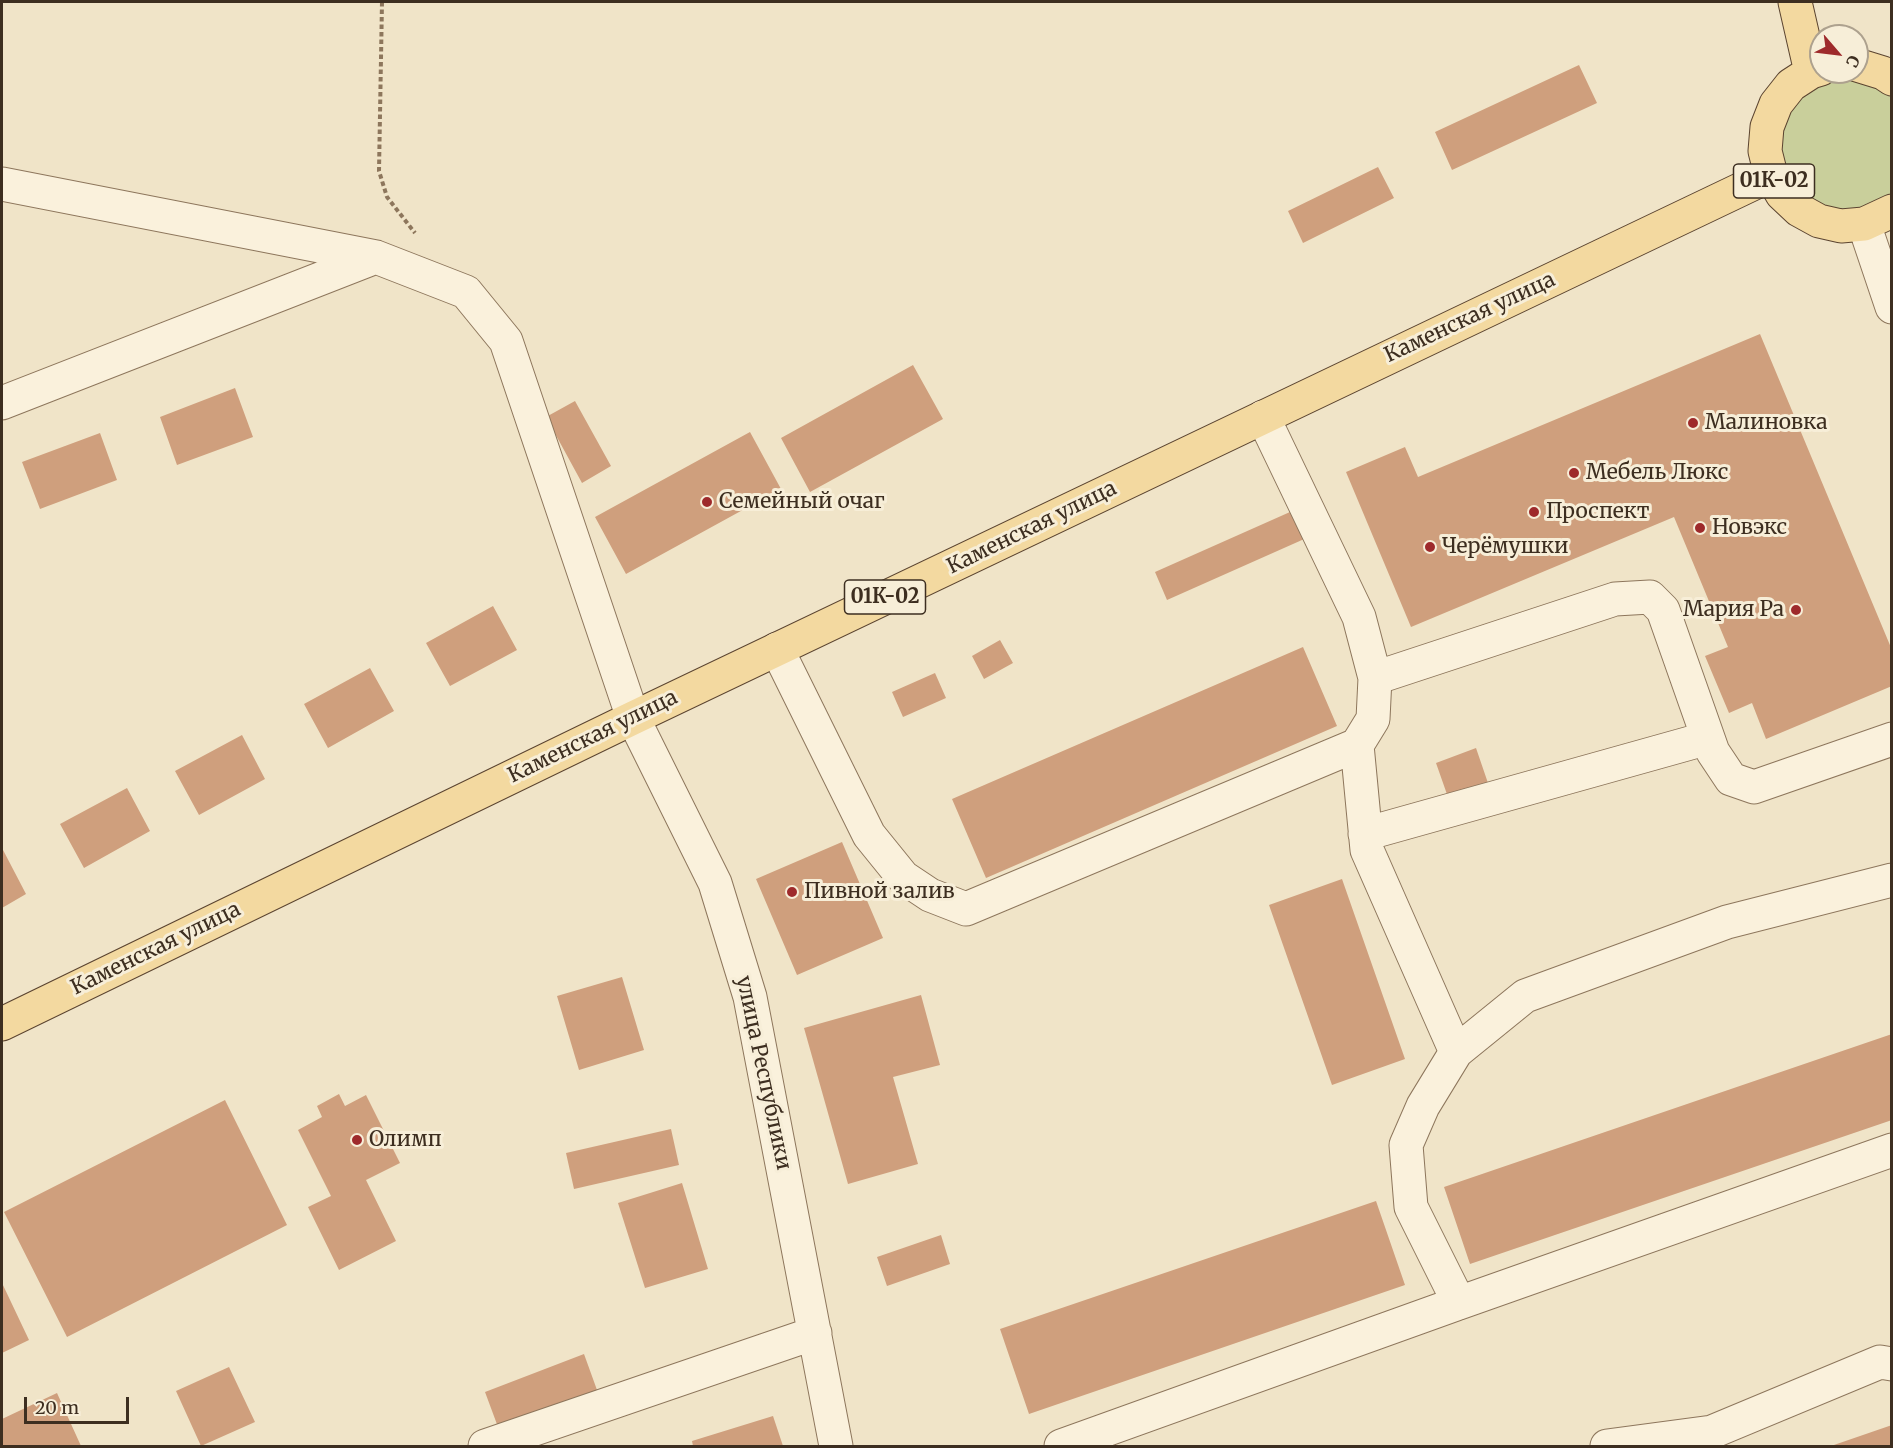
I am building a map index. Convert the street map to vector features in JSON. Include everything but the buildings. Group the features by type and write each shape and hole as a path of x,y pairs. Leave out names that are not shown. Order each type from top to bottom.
{"main road":[{"path":"1795,2 1809,47"},
{"path":"1869,69 1892,79"},
{"name":"01К-02","path":"1809,74 1791,86 1776,104 1767,127 1765,151 1771,175 1782,194 1799,210 1819,221 1841,225 1878,217"},
{"name":"Каменская улица","path":"2,1024 633,718 1771,175"}],"street":[{"name":"улица Республики","path":"2,184 376,256 466,292 506,341 633,718 715,883 750,997 836,1446"},
{"path":"1878,217 1892,307"},
{"path":"2,403 376,256"},
{"path":"777,649 869,835 903,877 930,896 966,909 1357,745 1373,719 1376,678 1359,617 1263,417"},
{"path":"1376,678 1615,598 1650,597 1663,610 1713,752 1731,780 1754,787 1892,739"},
{"path":"1365,834 1708,738"},
{"path":"1357,745 1367,850 1456,1052"},
{"path":"1459,1303 1411,1207 1406,1145 1423,1106 1456,1052 1525,996 1727,922 1892,880"},
{"path":"1061,1446 1892,1150"},
{"path":"485,1446 814,1333"},
{"path":"1607,1446 1712,1432 1880,1362 1892,1364"}],"path":[{"path":"382,2 379,171 387,196 408,227 422,240"}],"green space":[{"path":"1869,82 1892,92 1891,201 1869,213 1805,204 1776,155 1792,100 1817,84"}],"place":[{"name":"Малиновка","path":"1693,423"},
{"name":"Мебель Люкс","path":"1574,473"},
{"name":"Семейный очаг","path":"707,502"},
{"name":"Проспект","path":"1534,512"},
{"name":"Новэкс","path":"1700,528"},
{"name":"Черёмушки","path":"1430,547"},
{"name":"Мария Ра","path":"1796,610"},
{"name":"Пивной залив","path":"792,892"},
{"name":"Олимп","path":"357,1140"}]}
